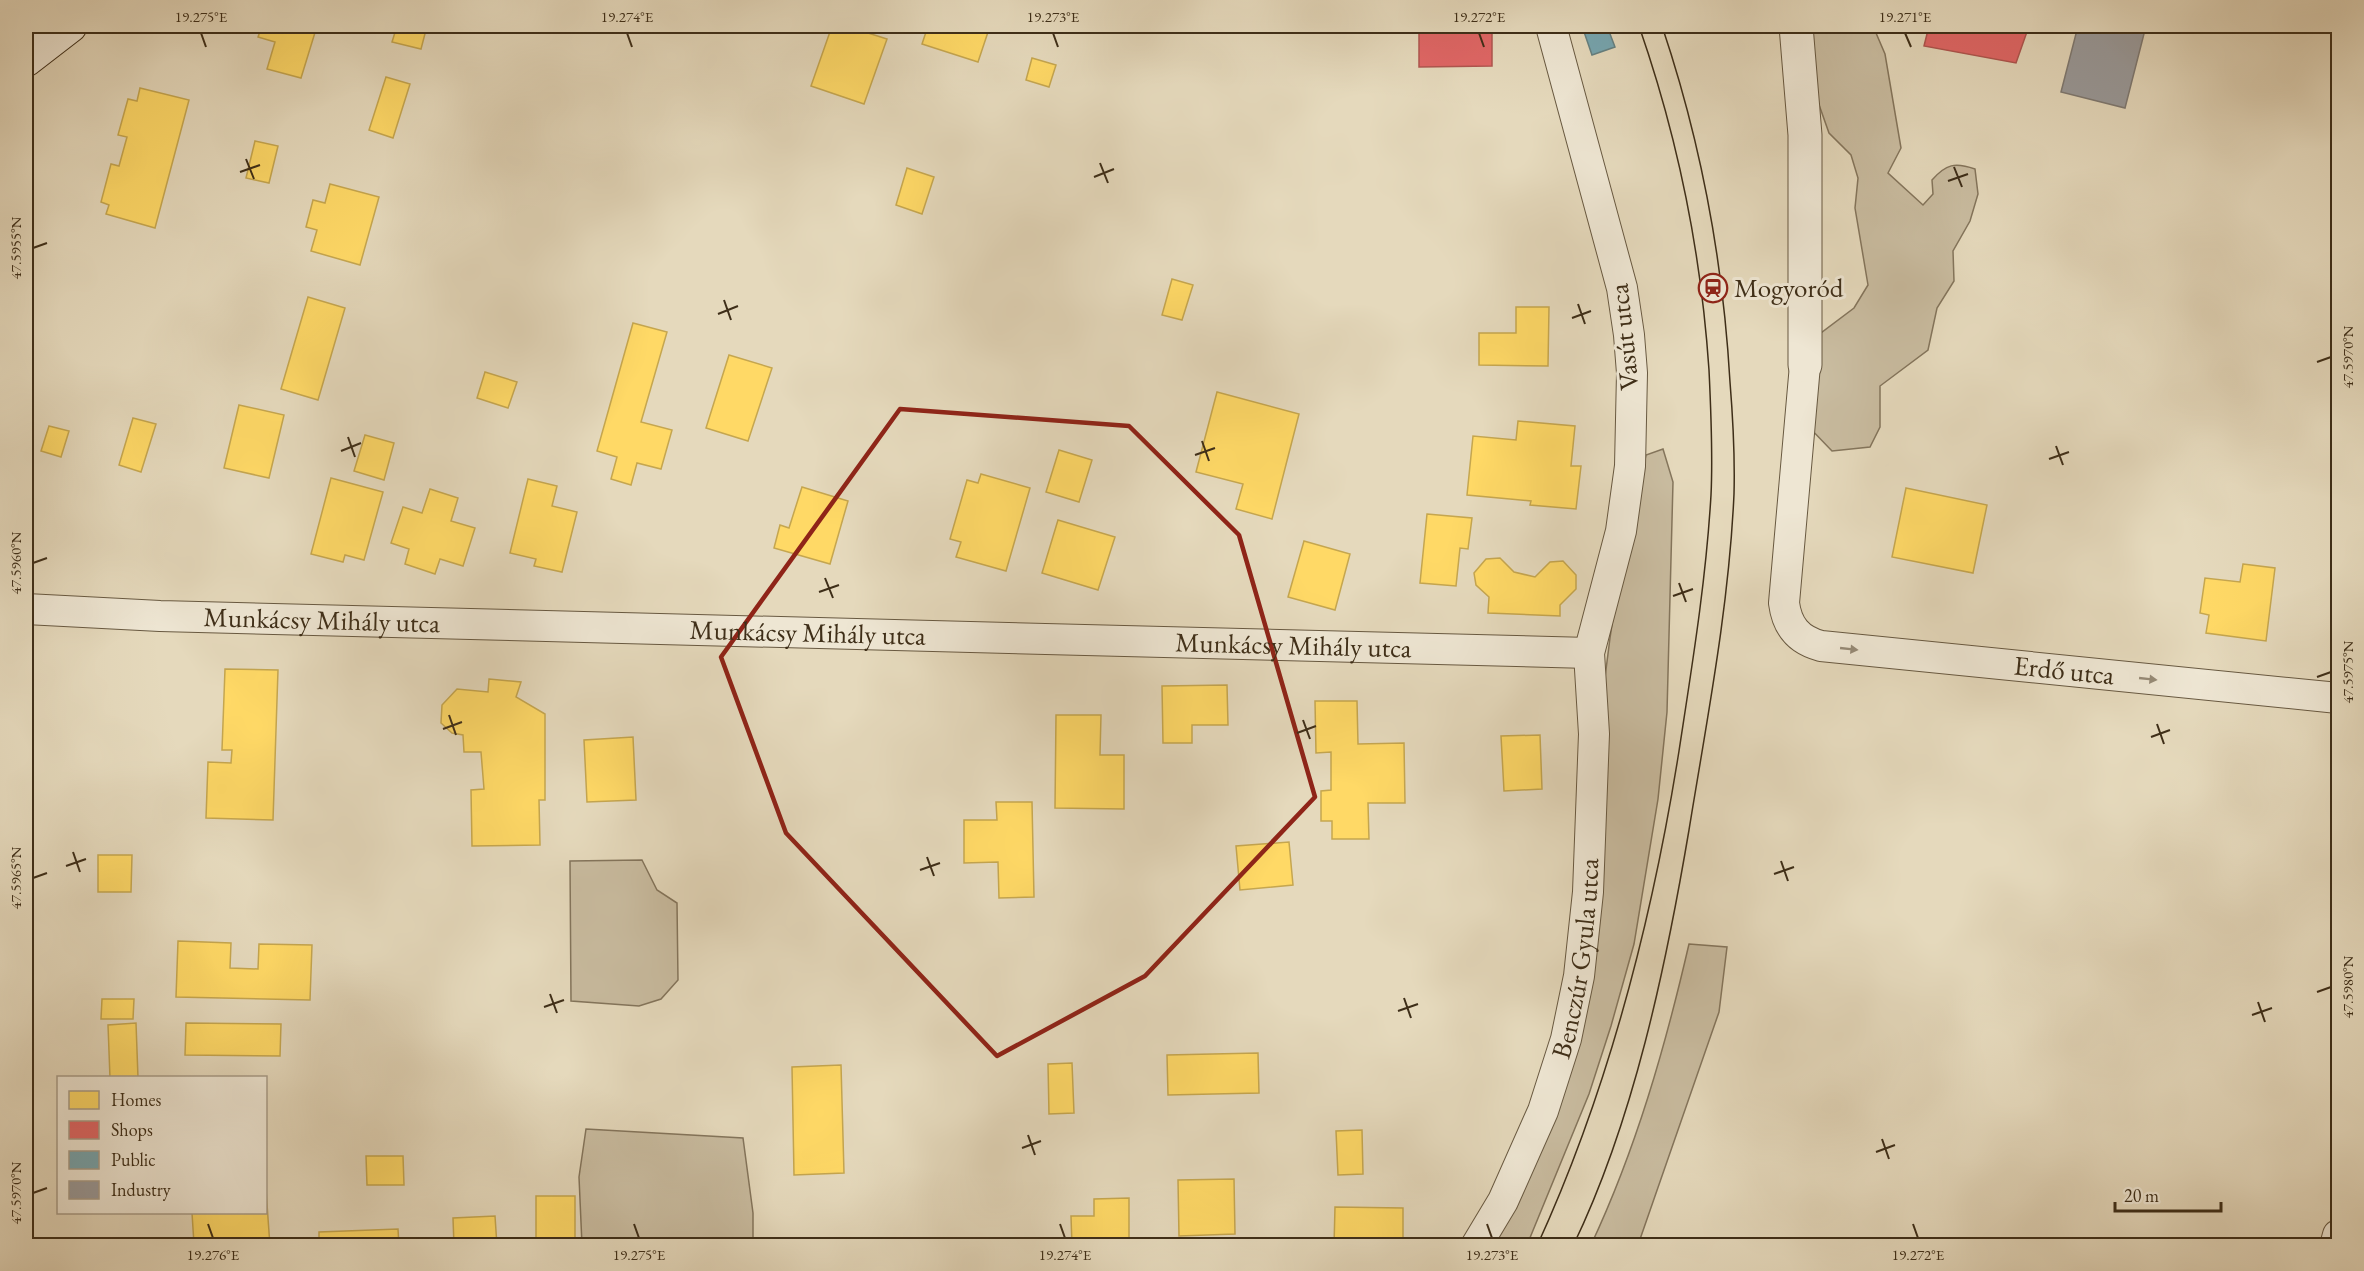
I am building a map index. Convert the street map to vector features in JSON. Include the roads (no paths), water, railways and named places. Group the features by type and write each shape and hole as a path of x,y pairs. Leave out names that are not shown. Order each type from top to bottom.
{"street":[{"path":"26,60 70,26"},
{"name":"Vasút utca","path":"1551,26 1622,288 1632,373 1630,466 1621,531 1589,652"},
{"path":"1796,26 1805,135 1805,365"},
{"name":"Erdő utca","path":"1805,365 1784,603 1789,623 1795,632 1810,643 1821,646 2338,698"},
{"name":"Munkácsy Mihály utca","path":"26,609 160,616 1589,652"},
{"name":"Benczúr Gyula utca","path":"1476,1245 1503,1201 1543,1111 1566,1039 1579,976 1588,892 1594,734 1589,652"},
{"path":"2335,1245 2338,1235"}],"tram line":[{"path":"1537,1246 1586,1126 1625,1003 1641,941 1656,878 1679,751 1698,623 1709,527 1712,480 1709,370 1694,238 1665,110 1639,26"},
{"path":"1573,1246 1595,1198 1614,1147 1645,1042 1670,935 1710,705 1731,536 1734,438 1727,336 1716,246 1699,157 1662,26"}],"place":[{"name":"Mogyoród","path":"1713,288"}]}
